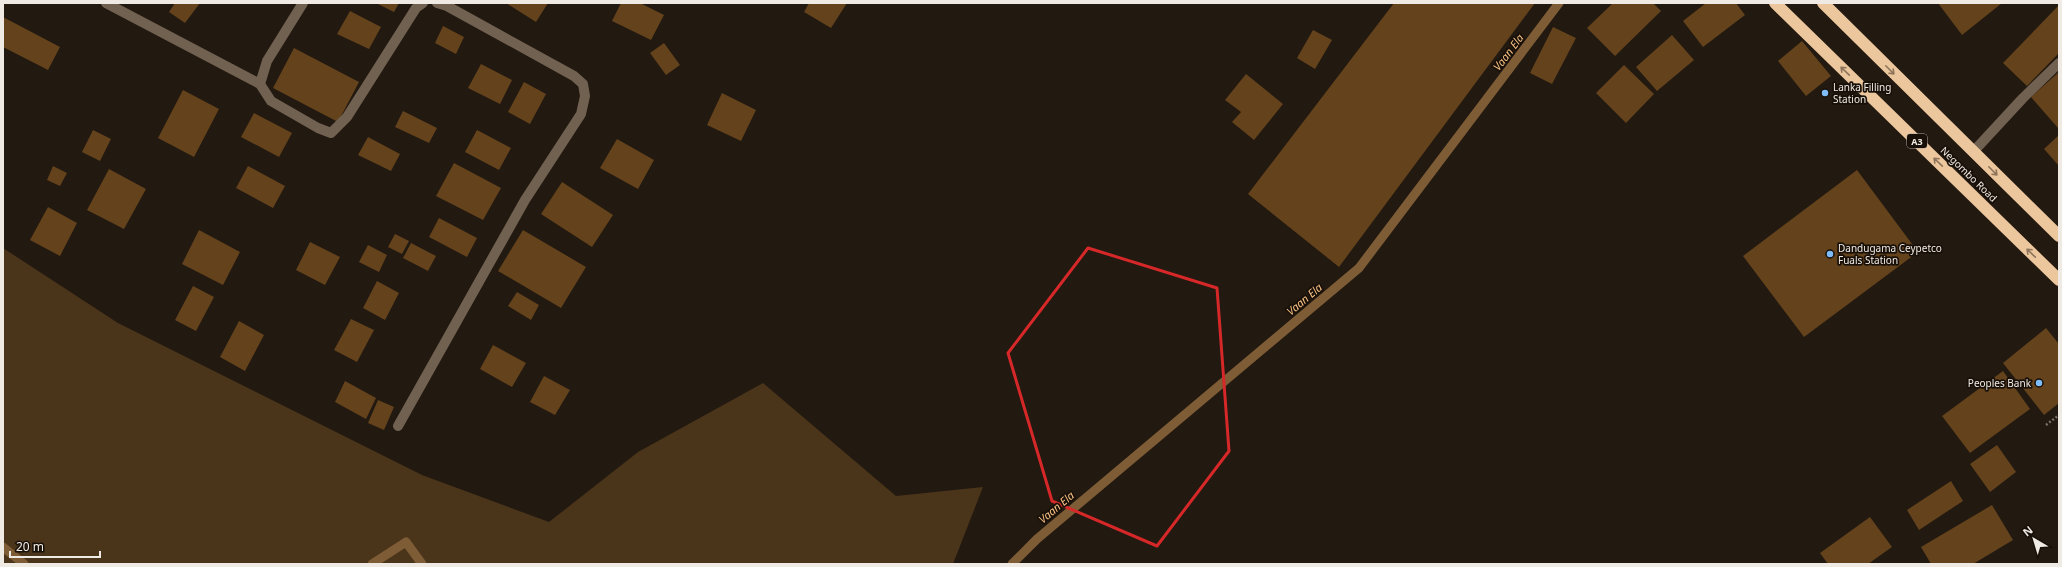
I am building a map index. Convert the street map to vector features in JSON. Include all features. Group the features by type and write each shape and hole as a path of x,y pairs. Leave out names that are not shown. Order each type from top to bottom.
{"highway":[{"name":"Negombo Road","path":"1775,3 2059,280"},
{"name":"Negombo Road","path":"1823,3 2059,236"}],"street":[{"path":"106,3 260,84 271,101 318,128 331,133 347,117 416,8 423,3"},
{"path":"260,84 267,61 303,3"},
{"path":"398,426 525,200 581,114 585,96 583,84 574,76 447,6 437,3"},
{"path":"1973,152 2023,98 2059,63"}],"path":[{"path":"2046,425 2059,415"}],"highlighted area":[{"path":"1088,248 1217,288 1229,451 1157,546 1052,501 1008,353"}],"shaded area":[{"path":"3,248 118,323 422,475 549,522 638,452 763,383 896,496 983,487 953,564 3,564"}],"building":[{"path":"175,3 200,3 185,23 169,12"},
{"path":"376,3 399,3 394,12"},
{"path":"506,3 548,3 536,22"},
{"path":"621,3 640,3 664,15 651,40 612,21"},
{"path":"809,3 847,3 831,28 804,12"},
{"path":"1394,3 1535,3 1339,267 1248,194"},
{"path":"1613,3 1653,3 1661,11 1615,56 1587,28"},
{"path":"1706,3 1736,3 1745,15 1703,47 1683,21"},
{"path":"1938,3 2002,3 1962,35"},
{"path":"2059,5 2059,53 2027,86 2003,63"},
{"path":"350,11 381,27 369,49 337,34"},
{"path":"3,17 60,47 48,70 3,47"},
{"path":"443,26 464,37 456,54 435,43"},
{"path":"1553,27 1576,38 1552,84 1530,73"},
{"path":"1313,30 1332,40 1315,69 1297,58"},
{"path":"1672,35 1694,60 1657,91 1636,67"},
{"path":"1802,41 1831,76 1806,96 1778,61"},
{"path":"664,43 680,65 666,75 650,53"},
{"path":"294,48 359,82 338,122 273,88"},
{"path":"481,64 512,80 500,104 468,88"},
{"path":"1624,65 1654,94 1626,123 1596,93"},
{"path":"2059,72 2059,127 2058,128 2031,97"},
{"path":"1246,74 1283,104 1254,140 1232,122 1241,112 1225,100"},
{"path":"524,82 546,94 530,124 508,112"},
{"path":"183,90 219,109 194,157 158,138"},
{"path":"722,93 756,110 741,141 707,125"},
{"path":"403,111 437,128 429,143 395,127"},
{"path":"254,113 292,133 279,157 241,137"},
{"path":"93,130 111,139 100,161 82,152"},
{"path":"477,130 511,148 499,170 465,152"},
{"path":"2059,135 2059,166 2044,149"},
{"path":"368,137 400,154 391,171 358,155"},
{"path":"617,139 654,160 638,189 600,168"},
{"path":"454,163 501,188 483,220 436,196"},
{"path":"53,166 67,173 60,186 47,180"},
{"path":"248,166 285,186 273,208 236,188"},
{"path":"109,169 146,189 124,229 87,210"},
{"name":"Dandugama Ceypetco Fuals Station","path":"1857,170 1918,252 1804,337 1743,256"},
{"path":"562,182 613,215 592,247 541,214"},
{"path":"48,207 77,223 60,256 30,240"},
{"path":"439,218 477,238 467,257 429,237"},
{"path":"199,230 240,252 223,285 182,264"},
{"path":"523,230 586,267 561,308 498,271"},
{"path":"395,234 409,241 402,254 388,247"},
{"path":"310,242 340,257 325,285 296,270"},
{"path":"411,243 436,256 428,271 403,258"},
{"path":"368,245 387,255 379,272 359,262"},
{"path":"377,281 399,293 385,320 363,308"},
{"path":"193,286 214,297 196,331 175,320"},
{"path":"517,292 539,305 531,320 508,306"},
{"path":"351,319 374,330 357,362 334,350"},
{"path":"239,321 264,335 245,371 220,357"},
{"name":"Peoples Bank","path":"2046,328 2059,344 2059,403 2044,415 2003,363"},
{"path":"493,345 526,363 512,387 480,369"},
{"path":"2003,371 2030,409 1970,453 1942,416"},
{"path":"544,376 570,390 555,415 530,402"},
{"path":"345,381 376,398 366,419 335,402"},
{"path":"378,400 394,407 384,430 368,423"},
{"path":"1997,445 2016,472 1990,492 1970,464"},
{"path":"1951,481 1963,501 1919,530 1907,510"},
{"path":"1992,505 2013,540 1973,564 1931,564 1921,547"},
{"path":"1870,517 1892,547 1868,564 1828,564 1820,553"}],"waterway":[{"name":"Vaan Ela","path":"1012,564 1037,539 1359,268 1559,3"},
{"name":"Vaan Ela","path":"372,564 406,542 422,564"},
{"name":"Vaan Ela","path":"3,547 24,564"}],"place":[{"name":"Lanka Filling Station","path":"1825,93"},
{"name":"Dandugama Ceypetco Fuals Station","path":"1830,254"},
{"name":"Peoples Bank","path":"2039,383"}]}
